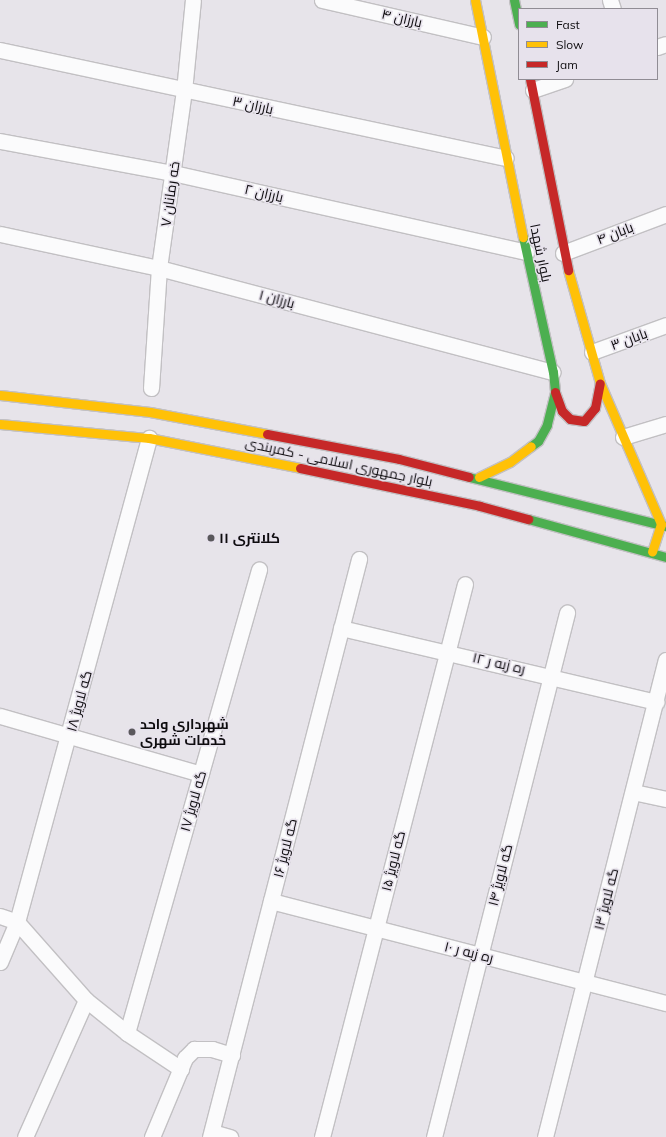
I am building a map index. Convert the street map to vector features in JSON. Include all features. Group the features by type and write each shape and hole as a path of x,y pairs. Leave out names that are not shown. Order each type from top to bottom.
{"main road":[{"name":"بلوار شهدا","path":"475,0 506,158 553,372 554,392 547,425 538,441 510,462 479,477"},
{"path":"514,0 518,19"},
{"name":"بلوار شهدا","path":"532,85 563,253 600,383 623,437 664,525"},
{"path":"554,392 562,411 570,419 584,421 591,415 595,408 600,383"},
{"name":"بلوار جمهوری اسلامی - کمربندی","path":"0,395 150,412 399,459 479,477 664,525"},
{"name":"بلوار جمهوری اسلامی - کمربندی","path":"0,424 149,438 410,491 652,552 666,557"},
{"path":"652,552 664,525"}],"street":[{"name":"خه رمانان ۷","path":"151,388 159,268 184,91 193,0"},
{"name":"بارزان ۴","path":"322,0 483,36"},
{"name":"بارزان ۳","path":"0,50 184,91 506,158"},
{"path":"532,85 560,80"},
{"name":"بارزان ۲","path":"0,141 173,173 526,252"},
{"name":"بابان ۴","path":"563,253 666,214"},
{"name":"بارزان ۱","path":"0,234 159,268 553,372"},
{"name":"بابان ۳","path":"592,352 666,325"},
{"path":"623,437 666,424"},
{"name":"گه لاویژ ۱۸","path":"0,962 17,922 70,736 149,438"},
{"name":"۱۶ گه لاویژ","path":"211,1134 359,559"},
{"name":"گه لاویژ ۱۷","path":"127,1033 259,569"},
{"name":"گه لاویژ ۱۵","path":"322,1137 465,584"},
{"name":"گه لاویژ ۱۴","path":"434,1137 567,613"},
{"name":"ره زبه ر ۱۲","path":"341,628 448,651 656,702"},
{"name":"گه لاویژ ۱۳","path":"545,1137 666,660"},
{"path":"0,716 201,774"},
{"path":"633,792 666,799"},
{"name":"ره زبه ر ۱۰","path":"271,901 666,1003"},
{"path":"0,916 17,922 86,1000 127,1033 181,1069"},
{"path":"25,1137 86,1000"},
{"path":"152,1137 181,1069 194,1049 212,1049 232,1055"},
{"path":"211,1134 230,1137"}],"traffic: fast":[{"path":"514,0 518,19"},
{"path":"523,237 553,372 555,392 547,425 538,441 531,446"},
{"path":"469,477 666,526"},
{"path":"528,519 666,557"}],"traffic: slow":[{"path":"475,0 523,237"},
{"path":"568,270 600,383 661,524 652,552"},
{"path":"0,395 150,412 267,434"},
{"path":"0,424 149,438 300,468"},
{"path":"479,477 510,462 531,446"}],"traffic: jam":[{"path":"530,80 568,270"},
{"path":"555,392 562,411 570,419 584,421 595,408 600,383"},
{"path":"267,434 399,459 469,477"},
{"path":"300,468 480,506 528,519"}],"place":[{"name":"کلانتری ۱۱","path":"211,538"},
{"name":"شهرداری واحد خدمات شهری","path":"132,732"}]}
